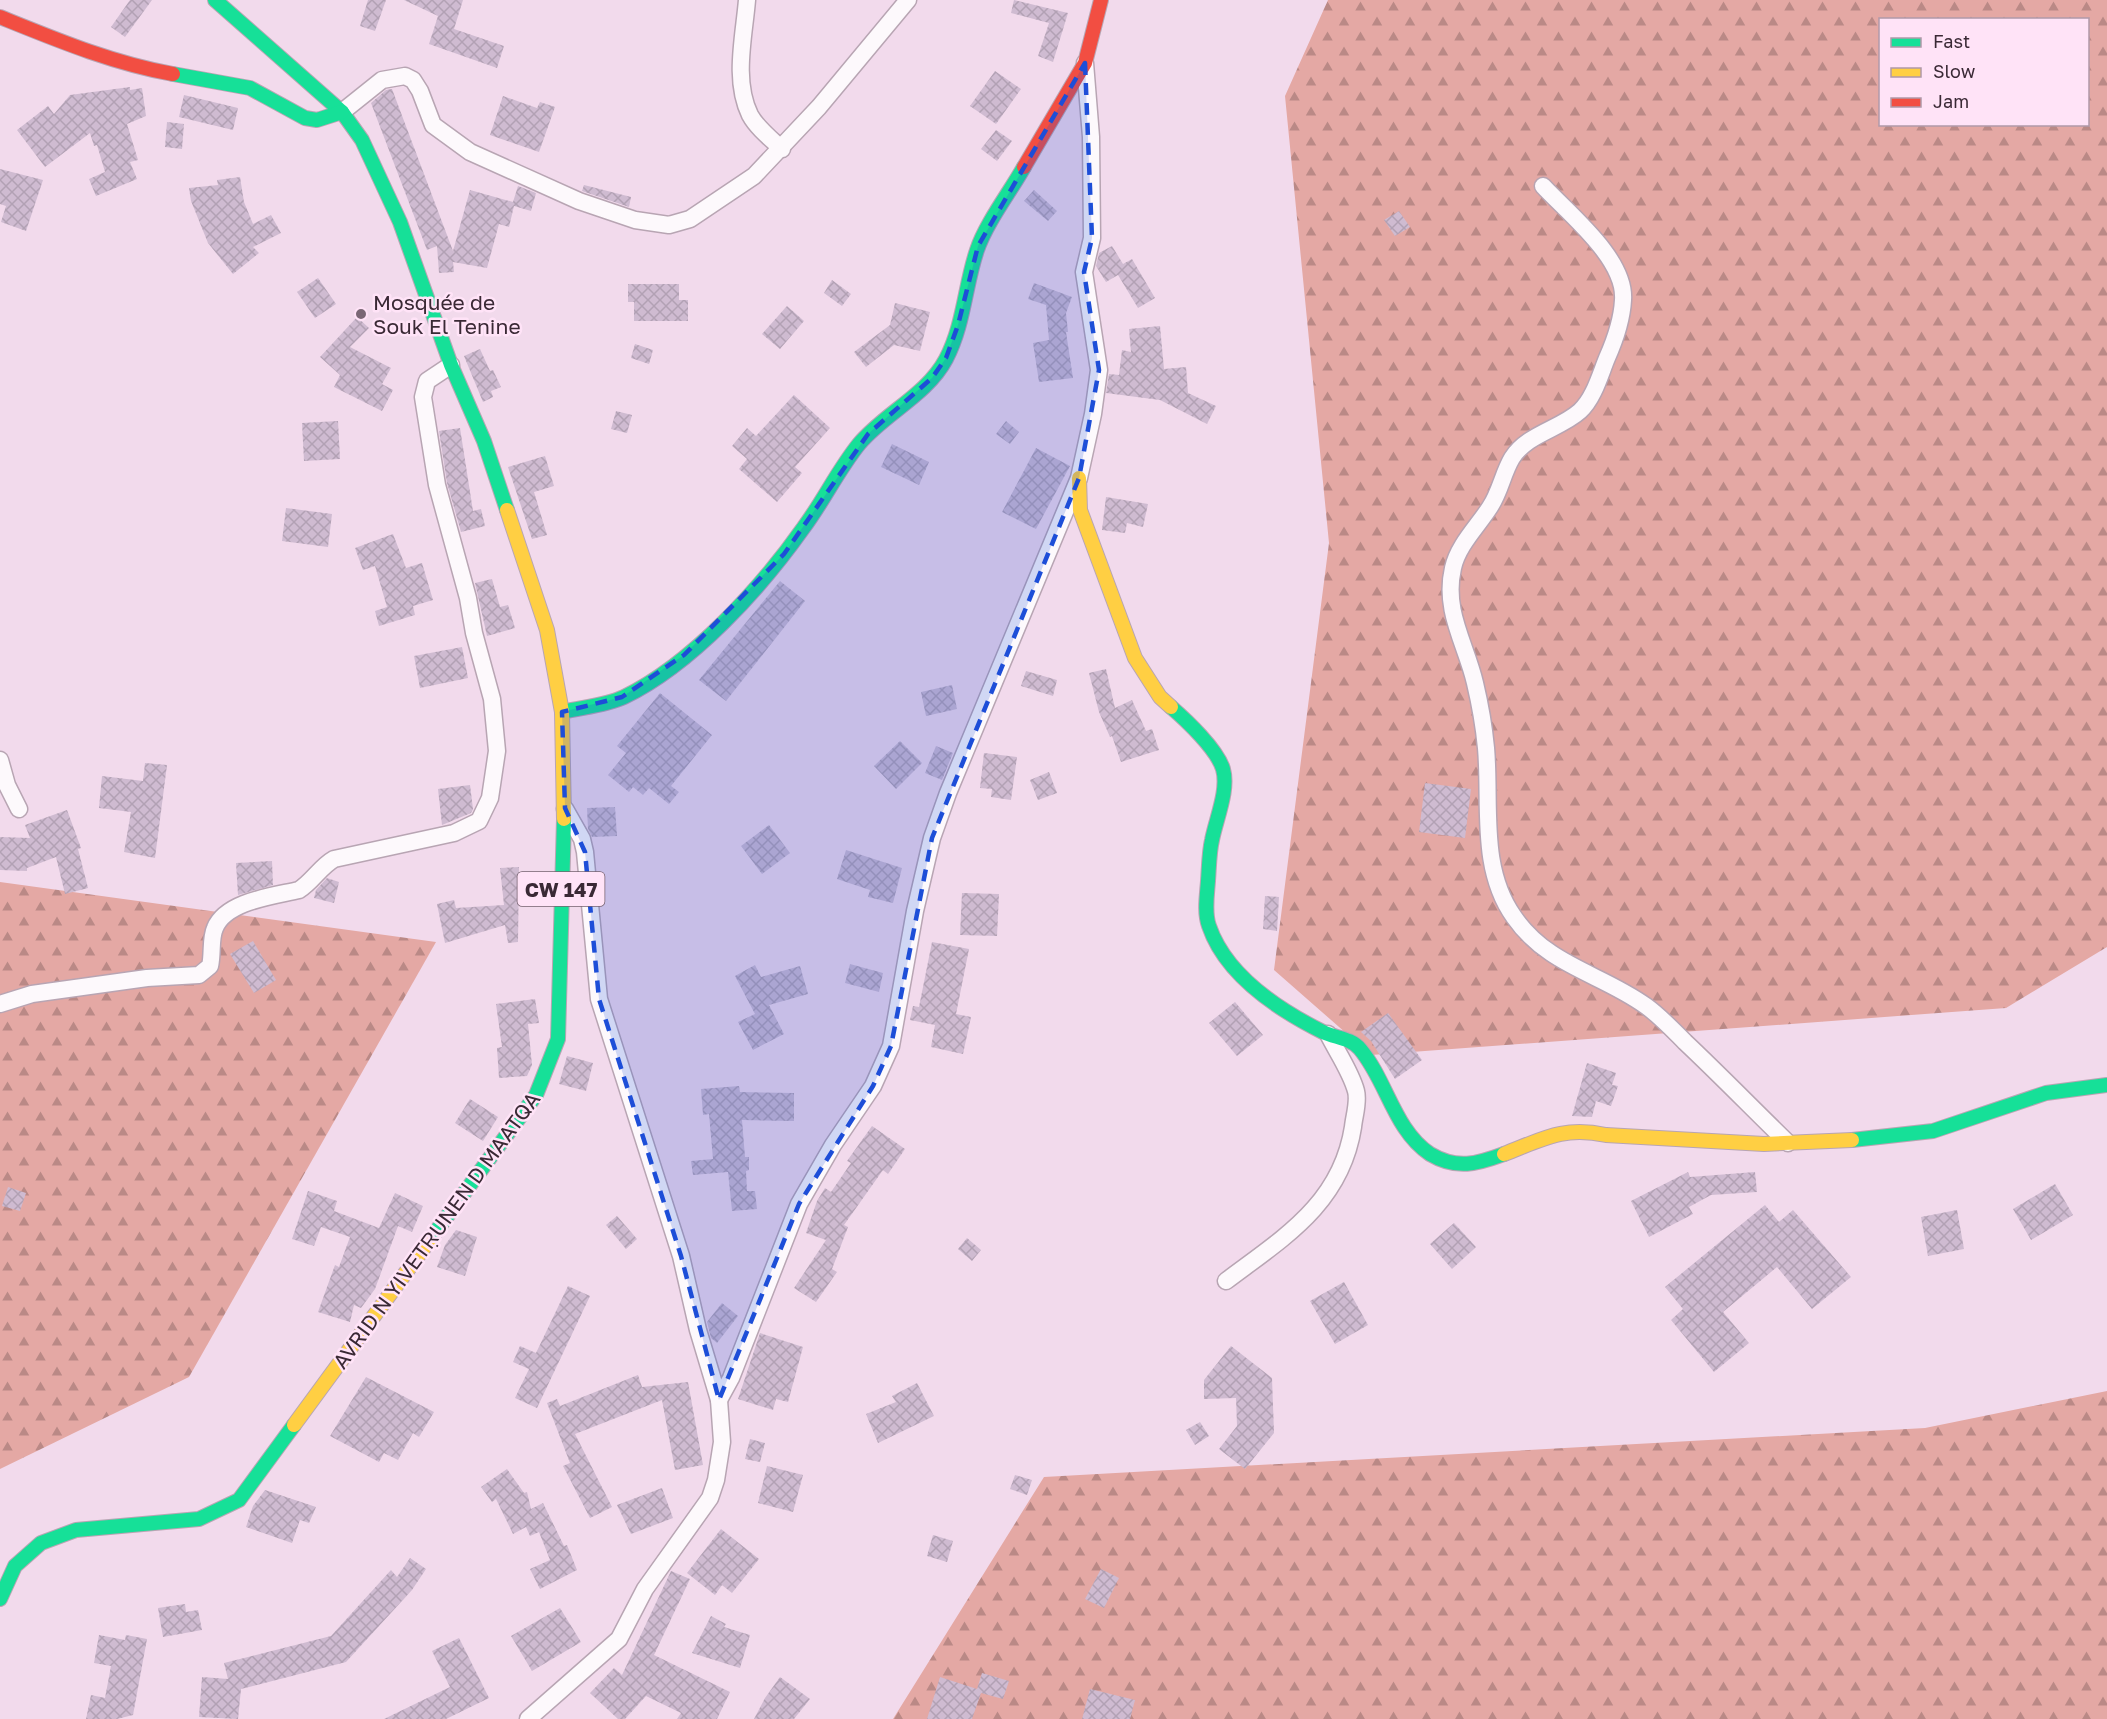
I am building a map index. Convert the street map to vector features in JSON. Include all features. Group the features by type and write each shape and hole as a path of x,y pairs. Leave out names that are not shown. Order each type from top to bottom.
{"main road":[{"name":"AVRID N YIVETṚUNEN D MAATQA","path":"0,1599 15,1566 41,1543 76,1530 199,1519 238,1500 536,1095 558,1039 565,808 562,712 547,630 525,557 484,441 451,364 396,211 362,140 342,112 215,0"},
{"path":"562,712 622,698 650,682 684,655 784,554 815,513 845,462 868,434 932,378 946,358 958,324 968,273 978,246 1085,63 1101,0"},
{"path":"0,17 81,50 141,68 250,88 305,118 317,120 342,112"},
{"path":"1078,478 1080,510 1095,556 1135,658 1161,697 1196,729 1223,768 1224,784 1211,843 1207,900 1208,925 1213,936 1233,965 1255,988 1286,1013 1328,1034 1341,1037 1359,1048 1413,1138 1431,1154 1448,1162 1474,1165 1553,1136 1583,1130 1606,1135 1701,1141 1788,1143 1886,1138 1933,1131 2046,1093 2107,1085"}],"street":[{"path":"747,0 740,73 743,93 751,116 782,148"},
{"path":"342,112 382,80 405,76 413,80 420,91 433,125 470,152 579,201 635,220 669,225 690,219 754,176 782,148 908,0"},
{"path":"719,1400 731,1378 799,1204 833,1145 873,1086 891,1046 915,911 932,838 948,793 1078,478 1099,370 1084,272 1092,238 1091,136 1085,63"},
{"path":"1543,186 1602,248 1618,273 1624,298 1610,352 1584,408 1571,419 1525,444 1512,458 1493,503 1460,551 1454,566 1450,587 1458,638 1475,682 1486,750 1492,873 1512,915 1536,944 1563,963 1606,982 1647,1006 1788,1143"},
{"path":"0,1004 32,994 147,978 199,975 210,966 214,930 220,920 233,909 299,890 309,884 324,865 334,859 454,833 479,821 484,815 490,798 497,751 492,699 474,633 468,598 437,485 423,397 427,381 451,364"},
{"path":"0,760 7,785 19,809"},
{"path":"528,1719 619,1639 645,1589 710,1498 716,1480 722,1442 719,1400 698,1330 681,1256 599,999 585,852 582,839 565,808"},
{"path":"1226,1281 1303,1221 1330,1192 1340,1171 1351,1141 1357,1096 1328,1034"}],"highlighted area":[{"path":"1085,63 1092,238 1084,272 1099,370 1079,478 932,838 891,1046 873,1086 799,1204 719,1400 681,1256 599,999 585,852 565,808 562,712 622,697 684,655 784,554 868,434 932,378 946,358 958,325 978,246"}],"green space":[{"path":"1328,0 2107,0 2107,947 2006,1008 1371,1055 1274,970 1329,543 1285,96"},
{"path":"0,882 436,942 189,1377 0,1469"},
{"path":"2107,1391 2107,1719 893,1719 1044,1477 1925,1428"}],"building":[{"path":"130,0 152,0 125,37 111,27"},
{"path":"368,0 386,0 375,31 360,26"},
{"path":"404,0 463,0 454,29 504,46 497,68 429,44 438,16"},
{"path":"1014,0 1068,13 1053,62 1038,56 1049,23 1011,13"},
{"path":"995,71 1021,89 996,124 970,106"},
{"path":"130,87 130,90 142,88 146,116 127,124 138,160 130,162 137,179 96,196 89,179 105,172 97,145 94,146 90,133 45,167 17,130 48,106 54,114 70,95"},
{"path":"392,89 453,251 470,190 513,202 518,186 536,193 531,211 514,206 509,227 499,224 487,268 453,262 454,272 439,273 437,246 427,250 371,103 386,90"},
{"path":"184,95 238,108 233,130 179,117"},
{"path":"503,96 537,108 540,102 555,107 539,152 490,135"},
{"path":"167,122 184,124 182,149 165,147"},
{"path":"996,130 1012,141 997,161 981,149"},
{"path":"0,169 43,180 26,231 1,222 6,206 0,204"},
{"path":"240,177 244,202 253,224 271,215 281,233 253,247 259,253 233,274 208,243 191,201 189,188 218,185 217,180"},
{"path":"584,185 631,197 629,207 582,191"},
{"path":"1034,190 1057,211 1048,221 1024,201"},
{"path":"1399,211 1410,227 1395,236 1384,220"},
{"path":"1112,246 1123,264 1132,259 1155,298 1138,308 1118,275 1106,282 1096,266 1099,253"},
{"path":"318,278 336,304 315,318 297,292"},
{"path":"832,280 851,294 842,306 824,293"},
{"path":"1034,283 1072,297 1066,313 1068,332 1066,332 1073,378 1039,382 1033,343 1049,340 1046,305 1028,299"},
{"path":"628,284 679,284 679,300 688,300 688,321 634,321 634,302 628,302"},
{"path":"895,303 930,312 920,351 894,345 866,367 854,352 890,325"},
{"path":"787,306 804,321 780,349 762,334"},
{"path":"357,317 369,328 350,347 391,368 382,384 393,390 382,411 334,387 340,375 320,357"},
{"path":"1160,326 1164,369 1186,367 1188,393 1216,406 1207,424 1160,400 1106,393 1109,374 1119,375 1122,350 1131,352 1129,329"},
{"path":"635,344 653,350 649,364 631,358"},
{"path":"480,349 490,371 493,370 501,387 491,391 493,397 483,402 464,356"},
{"path":"794,395 830,428 795,467 802,473 777,502 739,469 747,459 732,446 747,428 756,436"},
{"path":"616,411 632,415 627,433 611,429"},
{"path":"338,421 340,459 304,461 302,423"},
{"path":"1006,421 1019,432 1010,444 996,434"},
{"path":"460,428 473,511 481,509 485,526 461,532 447,483 439,431"},
{"path":"892,444 929,462 919,485 881,467"},
{"path":"1036,448 1070,466 1036,529 1002,512"},
{"path":"545,456 554,486 534,492 547,535 532,539 508,467"},
{"path":"1106,497 1148,504 1143,527 1127,523 1125,533 1102,530"},
{"path":"286,508 332,514 328,547 282,541"},
{"path":"393,534 406,568 422,563 433,600 413,606 415,615 379,626 375,611 387,607 375,566 363,570 355,548"},
{"path":"492,579 500,607 508,605 515,628 487,636 475,583"},
{"path":"780,581 805,601 726,701 699,680"},
{"path":"462,647 468,678 420,688 414,656"},
{"path":"1106,669 1115,708 1132,700 1146,731 1152,729 1159,750 1121,762 1112,736 1110,737 1099,712 1089,673"},
{"path":"1026,671 1057,680 1053,696 1021,686"},
{"path":"952,685 957,709 926,716 921,692"},
{"path":"660,693 712,735 671,786 679,792 669,804 649,788 643,795 633,787 629,792 608,775 626,753 617,746"},
{"path":"900,741 922,763 896,789 874,766"},
{"path":"936,746 953,753 942,780 925,773"},
{"path":"984,753 1017,757 1011,800 991,797 992,789 980,788"},
{"path":"145,763 167,765 155,858 124,852 131,812 99,808 102,776 143,781"},
{"path":"1049,772 1057,793 1038,800 1030,780"},
{"path":"1425,783 1471,789 1465,838 1419,832"},
{"path":"470,785 473,809 471,813 442,825 438,789"},
{"path":"615,807 617,836 592,837 588,829 587,808"},
{"path":"67,810 81,848 78,849 88,888 65,894 56,857 27,868 27,871 0,870 0,837 30,838 25,825"},
{"path":"769,825 790,853 762,874 741,846"},
{"path":"846,850 902,868 893,903 868,897 870,890 837,879"},
{"path":"272,861 273,885 238,895 236,863"},
{"path":"519,867 518,942 508,943 505,925 445,943 437,904 454,900 456,908 504,905 500,868"},
{"path":"327,878 339,882 334,903 314,898 316,890"},
{"path":"962,893 999,894 997,936 960,935"},
{"path":"1265,896 1279,897 1277,931 1263,929"},
{"path":"253,941 276,980 254,993 230,954"},
{"path":"932,942 969,949 956,1014 971,1017 963,1054 931,1047 935,1025 910,1020 913,1006 919,1007"},
{"path":"850,964 883,973 879,992 845,983"},
{"path":"755,965 761,977 800,966 808,994 769,1005 784,1034 753,1050 738,1022 755,1014 735,976"},
{"path":"535,999 539,1023 528,1024 532,1065 527,1076 499,1078 497,1048 502,1047 496,1004"},
{"path":"1235,1002 1263,1035 1237,1056 1209,1023"},
{"path":"1388,1013 1422,1060 1395,1079 1371,1041 1361,1032"},
{"path":"567,1056 593,1063 586,1091 559,1084"},
{"path":"1587,1063 1616,1073 1612,1085 1618,1086 1611,1106 1596,1101 1592,1117 1572,1116"},
{"path":"739,1086 740,1092 794,1093 794,1121 742,1120 745,1157 749,1157 749,1170 746,1171 747,1191 755,1191 757,1209 732,1211 728,1172 693,1175 691,1161 713,1159 709,1114 703,1115 701,1089"},
{"path":"470,1099 498,1117 483,1141 455,1123"},
{"path":"872,1126 905,1149 888,1174 883,1170 844,1225 848,1227 832,1269 837,1272 816,1302 794,1288 826,1240 806,1233 817,1201 825,1188 831,1192 851,1163 847,1161"},
{"path":"1688,1172 1690,1177 1755,1172 1757,1192 1711,1195 1689,1207 1693,1214 1649,1237 1631,1201"},
{"path":"2055,1184 2073,1215 2031,1240 2013,1209"},
{"path":"8,1187 26,1193 20,1211 2,1206"},
{"path":"308,1191 337,1201 334,1211 379,1228 395,1193 423,1206 412,1232 398,1226 375,1289 361,1308 354,1305 350,1322 318,1312 335,1265 339,1267 350,1237 321,1227 314,1246 292,1239"},
{"path":"1765,1205 1779,1222 1793,1210 1851,1277 1812,1309 1777,1267 1723,1312 1749,1343 1714,1372 1671,1320 1683,1309 1665,1287"},
{"path":"1957,1210 1964,1249 1928,1256 1921,1217"},
{"path":"617,1216 637,1239 626,1249 606,1225"},
{"path":"1454,1223 1476,1247 1452,1269 1430,1244"},
{"path":"456,1230 477,1237 465,1276 437,1267 445,1245"},
{"path":"967,1238 981,1250 972,1261 958,1249"},
{"path":"1344,1282 1368,1325 1335,1344 1310,1301"},
{"path":"568,1286 590,1296 537,1408 515,1398 529,1369 513,1362 520,1346 536,1353"},
{"path":"722,1303 738,1316 717,1343 711,1338 707,1322"},
{"path":"760,1333 803,1347 788,1402 776,1399 773,1410 738,1399"},
{"path":"1231,1346 1272,1378 1274,1433 1245,1469 1219,1449 1237,1426 1236,1398 1204,1399 1204,1380"},
{"path":"638,1375 642,1387 688,1382 703,1465 675,1470 662,1400 575,1434 612,1507 590,1518 563,1466 570,1463 547,1403 557,1399 560,1406"},
{"path":"366,1377 434,1412 419,1437 413,1433 398,1460 384,1453 379,1462 330,1436"},
{"path":"917,1383 934,1416 878,1443 866,1414 896,1402 892,1396"},
{"path":"1200,1422 1209,1436 1195,1445 1186,1430"},
{"path":"750,1439 765,1443 760,1462 745,1459"},
{"path":"767,1466 803,1475 793,1512 758,1503"},
{"path":"507,1469 524,1493 527,1492 531,1509 543,1503 564,1546 567,1545 577,1570 540,1589 530,1569 550,1560 539,1532 530,1536 526,1527 513,1534 496,1499 492,1502 481,1487"},
{"path":"1015,1475 1032,1480 1027,1495 1010,1489"},
{"path":"662,1488 673,1518 631,1534 617,1505"},
{"path":"265,1490 316,1507 309,1523 300,1520 292,1543 246,1527 253,1506"},
{"path":"721,1529 759,1559 732,1593 722,1585 715,1595 687,1573"},
{"path":"933,1535 953,1541 947,1562 927,1556"},
{"path":"410,1558 426,1569 412,1590 346,1662 241,1689 238,1719 199,1717 202,1677 228,1679 224,1663 331,1636 391,1570 397,1577"},
{"path":"1101,1569 1119,1578 1104,1608 1085,1599"},
{"path":"671,1571 690,1579 654,1655 730,1692 717,1719 677,1719 681,1713 646,1696 625,1719 618,1719 590,1693 614,1668 622,1675"},
{"path":"185,1604 186,1612 198,1610 202,1630 163,1637 158,1608"},
{"path":"560,1608 581,1642 532,1671 511,1636"},
{"path":"711,1616 726,1624 724,1627 750,1635 740,1668 692,1653"},
{"path":"99,1635 125,1640 126,1635 147,1639 133,1715 117,1719 86,1719 91,1695 105,1698 111,1666 94,1663"},
{"path":"459,1638 489,1698 446,1719 384,1719 450,1687 432,1651"},
{"path":"982,1673 1009,1681 1003,1699 981,1693 972,1719 927,1719 940,1677 977,1689"},
{"path":"780,1677 810,1699 794,1719 754,1719 765,1698"},
{"path":"1090,1689 1135,1700 1130,1719 1082,1719"}],"traffic: fast":[{"path":"215,0 342,112 362,140 400,222 451,365 484,441 507,510"},
{"path":"173,74 250,88 305,118 317,120 342,112"},
{"path":"562,712 617,700 649,683 699,645 723,623 767,575 811,517 859,444 869,433 917,394 938,372 957,333 973,263 981,240 1024,167"},
{"path":"1171,707 1208,744 1223,769 1224,786 1210,850 1206,910 1209,926 1228,961 1256,990 1272,1002 1323,1032 1356,1045 1369,1062 1399,1119 1418,1144 1430,1154 1458,1164 1476,1163 1504,1154"},
{"path":"429,1241 536,1095 558,1039 564,819"},
{"path":"1852,1140 1933,1131 2046,1093 2107,1085"},
{"path":"0,1599 15,1566 41,1543 76,1530 199,1519 239,1500 294,1425"}],"traffic: slow":[{"path":"1079,478 1080,510 1135,658 1160,697 1171,707"},
{"path":"507,510 547,630 562,712 564,819"},
{"path":"1504,1154 1542,1139 1577,1132 1764,1144 1852,1140"},
{"path":"294,1425 429,1241"}],"traffic: jam":[{"path":"1024,167 1085,63 1101,0"},
{"path":"0,17 106,57 173,74"}],"place":[{"name":"Mosquée de Souk El Tenine","path":"361,314"}]}
